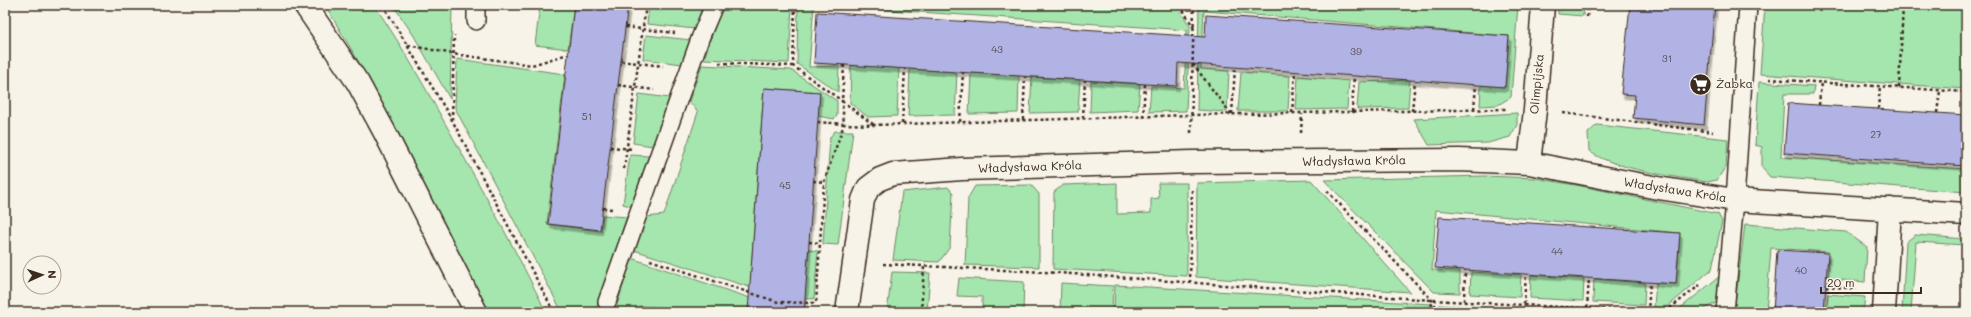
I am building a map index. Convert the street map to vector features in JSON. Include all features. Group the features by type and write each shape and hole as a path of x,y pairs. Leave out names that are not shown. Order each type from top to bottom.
{"street":[{"path":"305,5 358,83 476,312"},
{"name":"Olimpijska","path":"1529,163 1535,110 1543,5"},
{"name":"Władysława Króla","path":"847,312 863,200 868,188 880,179 893,174 962,169 1192,162 1401,160 1529,163 1658,188 1735,200 1966,214"},
{"path":"1884,312 1890,209"}],"lane":[{"path":"608,302 692,61 714,5"},
{"path":"1725,312 1735,200 1748,5"}],"path":[{"path":"383,5 452,120 554,312"},
{"path":"624,171 646,5"},
{"path":"793,66 795,5"},
{"path":"1180,5 1194,28"},
{"path":"1587,18 1588,5"},
{"path":"1899,88 1903,5"},
{"path":"1960,5 1966,9"},
{"path":"625,27 701,36"},
{"path":"452,120 454,33"},
{"path":"408,45 453,54 532,65 568,54"},
{"path":"621,61 639,63"},
{"path":"692,61 793,66 874,125"},
{"path":"1193,63 1232,114"},
{"path":"818,122 844,124 842,101 844,65"},
{"path":"1232,114 1235,68"},
{"path":"902,124 905,69"},
{"path":"960,122 963,72"},
{"path":"1292,113 1295,72"},
{"path":"1352,112 1354,76"},
{"path":"1023,120 1025,77"},
{"path":"1743,78 1966,92"},
{"path":"1083,118 1085,80"},
{"path":"1412,111 1415,81"},
{"path":"1819,105 1820,82"},
{"path":"1143,117 1146,84"},
{"path":"618,85 681,93"},
{"path":"1474,109 1476,85"},
{"path":"1878,109 1880,86"},
{"path":"1937,113 1940,90"},
{"path":"1191,115 1302,114 1474,109 1535,110 1724,134 1739,140"},
{"path":"1302,114 1300,162 1432,300 1439,312"},
{"path":"813,181 824,182"},
{"path":"809,242 820,243"},
{"path":"820,247 838,248 854,262 924,268 1045,272 1432,300 1652,312"},
{"path":"920,312 924,268"},
{"path":"1464,301 1465,270"},
{"path":"1524,304 1526,274"},
{"path":"1587,308 1589,278"},
{"path":"1648,312 1650,282"},
{"path":"1826,286 1860,289"},
{"path":"1431,312 1432,300"}],"green space":[{"path":"325,5 374,5 426,89 513,247 546,312 486,312 364,71"},
{"path":"393,5 452,5 450,99 414,36"},
{"path":"540,5 574,5 568,49 535,45"},
{"path":"649,5 703,5 695,29 647,24"},
{"path":"722,5 792,5 789,63 704,59"},
{"path":"798,5 814,5 809,67 839,66 838,92 797,64"},
{"path":"814,5 1176,5 1190,26 1186,111 1149,112 1151,86 1184,88 1187,30"},
{"path":"1199,5 1518,5 1511,97 1498,105 1480,106 1481,85 1505,87 1509,36 1204,11 1201,69 1229,71 1227,112 1197,110"},
{"path":"1558,5 1584,5 1583,16 1558,14"},
{"path":"1765,5 1953,5 1966,14 1966,89 1760,74"},
{"path":"646,35 691,40 682,64 643,59"},
{"path":"457,59 565,74 547,224 601,231 603,215 627,217 595,312 562,312 455,108"},
{"path":"702,65 791,70 837,101 837,116 834,119 818,116 820,92 764,88 751,271 806,276 809,250 818,251 814,299 780,297 634,250 646,217 664,215 698,112 689,101"},
{"path":"851,65 899,68 897,116 868,117 850,103"},
{"path":"910,69 957,72 955,115 908,116"},
{"path":"1241,72 1290,76 1288,111 1238,111"},
{"path":"971,73 1019,76 1018,113 969,114"},
{"path":"1298,76 1349,81 1347,109 1296,110"},
{"path":"1032,77 1080,80 1078,112 1030,113"},
{"path":"1410,80 1408,108 1357,109 1359,82"},
{"path":"1091,81 1140,84 1138,110 1090,112"},
{"path":"1759,82 1814,86 1813,94 1784,94 1781,157 1966,169 1966,192 1770,177 1762,168 1762,147 1755,145"},
{"path":"639,94 670,98 653,146 633,143"},
{"path":"1517,113 1517,125 1510,137 1488,143 1429,145 1414,119"},
{"path":"1597,125 1728,139 1726,166 1717,180 1707,182 1663,175 1613,163 1589,151 1588,133"},
{"path":"835,131 853,131 838,245 823,244 830,137"},
{"path":"630,155 649,156 633,207 623,204"},
{"path":"1485,176 1535,178 1718,214 1722,221 1712,269 1666,308 1654,307 1656,283 1676,284 1680,233 1436,210 1432,270 1460,271 1460,293 1434,292 1324,180"},
{"path":"1311,180 1410,292 1196,277 1197,183"},
{"path":"1117,183 1117,214 1151,213 1151,199 1159,198 1158,183 1187,183 1187,276 1053,269 1054,192 1063,185"},
{"path":"1031,185 1039,194 1039,267 965,265 968,198 975,186"},
{"path":"948,187 953,193 950,247 939,262 893,260 902,192"},
{"path":"1745,224 1846,232 1867,247 1865,282 1828,279 1829,252 1771,248 1766,312 1734,312"},
{"path":"1915,235 1966,239 1966,245 1916,242 1911,312 1902,312 1906,242"},
{"path":"631,258 765,303 767,312 739,312 639,306 638,312 615,312"},
{"path":"892,272 930,273 927,312 887,312"},
{"path":"1471,272 1521,275 1520,297 1470,294"},
{"path":"1531,275 1584,279 1583,301 1530,298"},
{"path":"1720,276 1717,302 1703,310 1678,310"},
{"path":"959,278 1024,282 1023,312 982,312 982,297 957,296"},
{"path":"1594,279 1645,283 1644,305 1593,302"},
{"path":"1061,283 1113,286 1112,312 1060,312"},
{"path":"1115,285 1431,304 1435,312 1114,312"},
{"path":"1828,294 1865,297 1863,312 1826,312"},
{"path":"1439,305 1570,312 1444,312"}],"building":[{"path":"574,5 628,5 600,230 548,224"},
{"path":"1630,5 1715,5 1704,125 1633,118 1635,95 1621,94"},
{"path":"817,12 1205,37 1206,15 1509,36 1505,87 1178,63 1177,86 814,63"},
{"path":"764,88 820,92 804,312 748,312"},
{"path":"1788,103 1966,115 1966,166 1784,153"},
{"path":"1439,217 1680,233 1676,284 1435,268"},
{"path":"1777,250 1828,253 1824,312 1773,312"}],"place":[{"name":"Żabka","path":"1700,84"}]}
